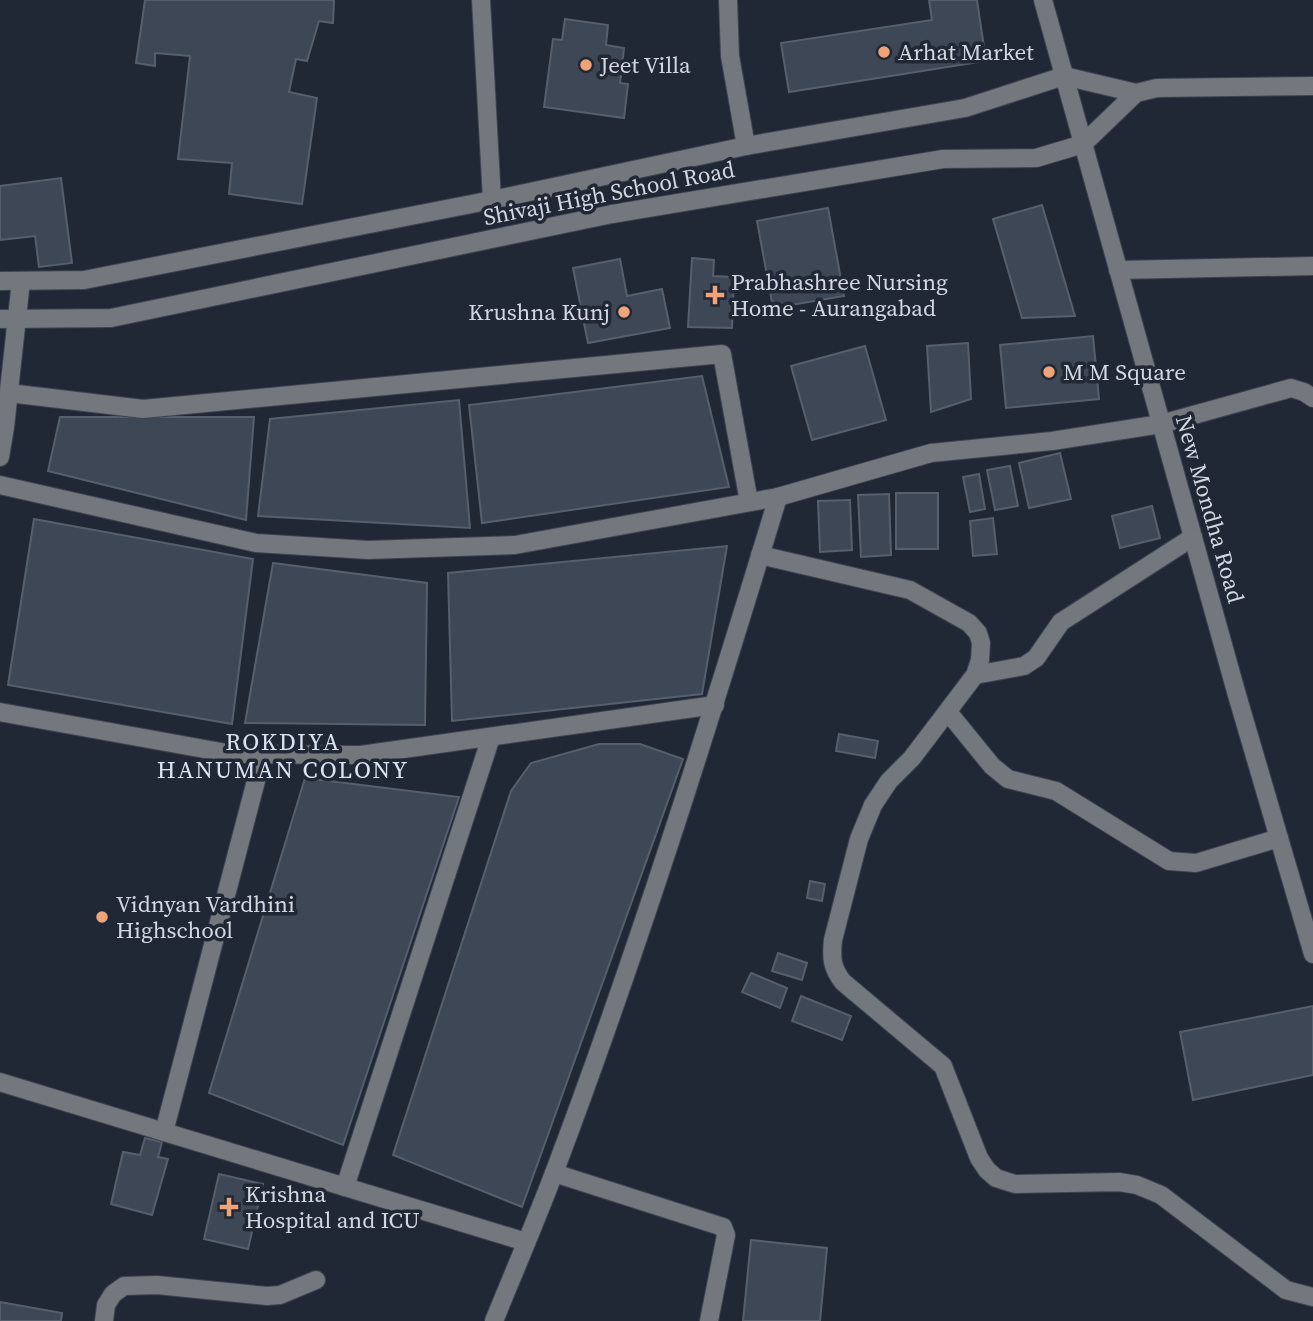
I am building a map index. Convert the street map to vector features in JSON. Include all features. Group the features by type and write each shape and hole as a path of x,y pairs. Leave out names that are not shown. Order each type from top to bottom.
{"street":[{"path":"481,0 492,200"},
{"path":"728,0 730,55 746,146"},
{"path":"1042,0 1064,76 1136,93 1157,88 1313,86"},
{"name":"Shivaji High School Road","path":"0,281 84,280 492,200 746,146 965,108 1064,76"},
{"name":"New Mondha Road","path":"1064,76 1193,537 1312,944"},
{"name":"Shivaji High School Road","path":"8,319 111,318 612,214 943,159 1036,158 1083,144 1136,93"},
{"path":"1118,270 1313,266"},
{"path":"0,457 9,393 8,319 21,281"},
{"path":"9,393 143,409 722,354 749,502"},
{"path":"0,485 256,543 368,550 515,544 778,497 930,453 1052,441 1161,424 1291,388 1313,398"},
{"path":"494,1321 554,1173 625,973 715,705 778,497"},
{"path":"975,675 1024,666 1036,658 1061,622 1193,537"},
{"path":"760,555 910,590 969,623 978,633 980,652 975,675 912,758 889,781 873,805 859,839 833,940 831,957 834,970 843,982 943,1066 979,1158 996,1178 1015,1184 1119,1182 1137,1185 1161,1195 1286,1290 1313,1297"},
{"path":"0,712 232,754 361,755 715,705"},
{"path":"948,712 992,766 1008,779 1056,790 1169,861 1196,863 1279,838"},
{"path":"345,1187 491,737"},
{"path":"164,1132 264,754"},
{"path":"0,1082 526,1242"},
{"path":"554,1173 723,1227 726,1235 709,1321"},
{"path":"104,1321 106,1305 113,1294 124,1286 157,1285 267,1296 292,1291 317,1280"}],"building":[{"path":"145,0 334,0 333,23 319,21 307,61 296,59 289,92 317,98 302,204 229,194 232,163 178,159 190,56 155,53 155,66 136,63"},
{"name":"Arhat Market","path":"929,0 977,0 986,61 789,92 781,43 932,20"},
{"name":"Jeet Villa","path":"565,19 608,25 606,45 624,48 620,83 628,84 624,118 544,107 553,39 562,40"},
{"path":"61,178 72,263 39,267 35,236 0,240 0,186"},
{"path":"1042,205 1075,316 1022,318 993,219"},
{"path":"828,208 844,296 773,308 757,221"},
{"path":"692,258 714,260 713,276 734,277 732,328 688,327"},
{"name":"Krushna Kunj","path":"620,259 627,296 662,289 670,328 588,343 573,268"},
{"name":"M M Square","path":"1093,336 1099,399 1006,408 1000,345"},
{"path":"968,343 971,399 931,412 927,346"},
{"path":"865,346 886,420 812,440 791,366"},
{"path":"702,376 729,487 482,523 469,405"},
{"path":"459,400 470,528 258,516 270,419"},
{"path":"60,417 254,417 246,520 48,471"},
{"path":"1060,453 1071,499 1029,508 1019,463"},
{"path":"1010,466 1018,506 995,510 987,470"},
{"path":"979,474 985,509 970,512 963,477"},
{"path":"896,493 938,493 938,549 896,549"},
{"path":"889,494 891,555 861,557 858,495"},
{"path":"850,500 852,550 820,552 818,501"},
{"path":"1152,506 1160,538 1120,548 1112,516"},
{"path":"993,518 997,554 973,556 970,521"},
{"path":"34,519 253,559 232,724 8,685"},
{"path":"727,546 702,694 452,721 448,573"},
{"path":"273,563 427,583 425,725 245,723"},
{"path":"839,734 878,741 875,758 836,751"},
{"path":"599,744 640,744 683,759 522,1207 393,1155 511,791 531,763"},
{"path":"305,778 459,797 343,1145 209,1093"},
{"path":"810,881 825,884 822,901 807,898"},
{"path":"778,953 807,963 802,980 772,971"},
{"path":"751,973 787,988 780,1008 742,992"},
{"path":"801,996 851,1016 842,1040 792,1021"},
{"path":"1313,1006 1313,1075 1193,1100 1180,1032"},
{"path":"145,1138 162,1142 158,1157 168,1159 152,1215 111,1204 123,1152 140,1155"},
{"path":"219,1174 263,1184 248,1249 204,1239"},
{"path":"751,1240 827,1248 820,1321 743,1321"},
{"path":"0,1302 62,1313 61,1321 0,1321"}],"place":[{"name":"Arhat Market","path":"884,52"},
{"name":"Jeet Villa","path":"586,65"},
{"name":"Prabhashree Nursing Home - Aurangabad","path":"715,295"},
{"name":"Krushna Kunj","path":"624,312"},
{"name":"M M Square","path":"1049,372"},
{"name":"Vidnyan Vardhini Highschool","path":"102,917"},
{"name":"Krishna Hospital and ICU","path":"229,1207"}],"district":[{"name":"ROKDIYA HANUMAN COLONY","path":"283,755"}]}
